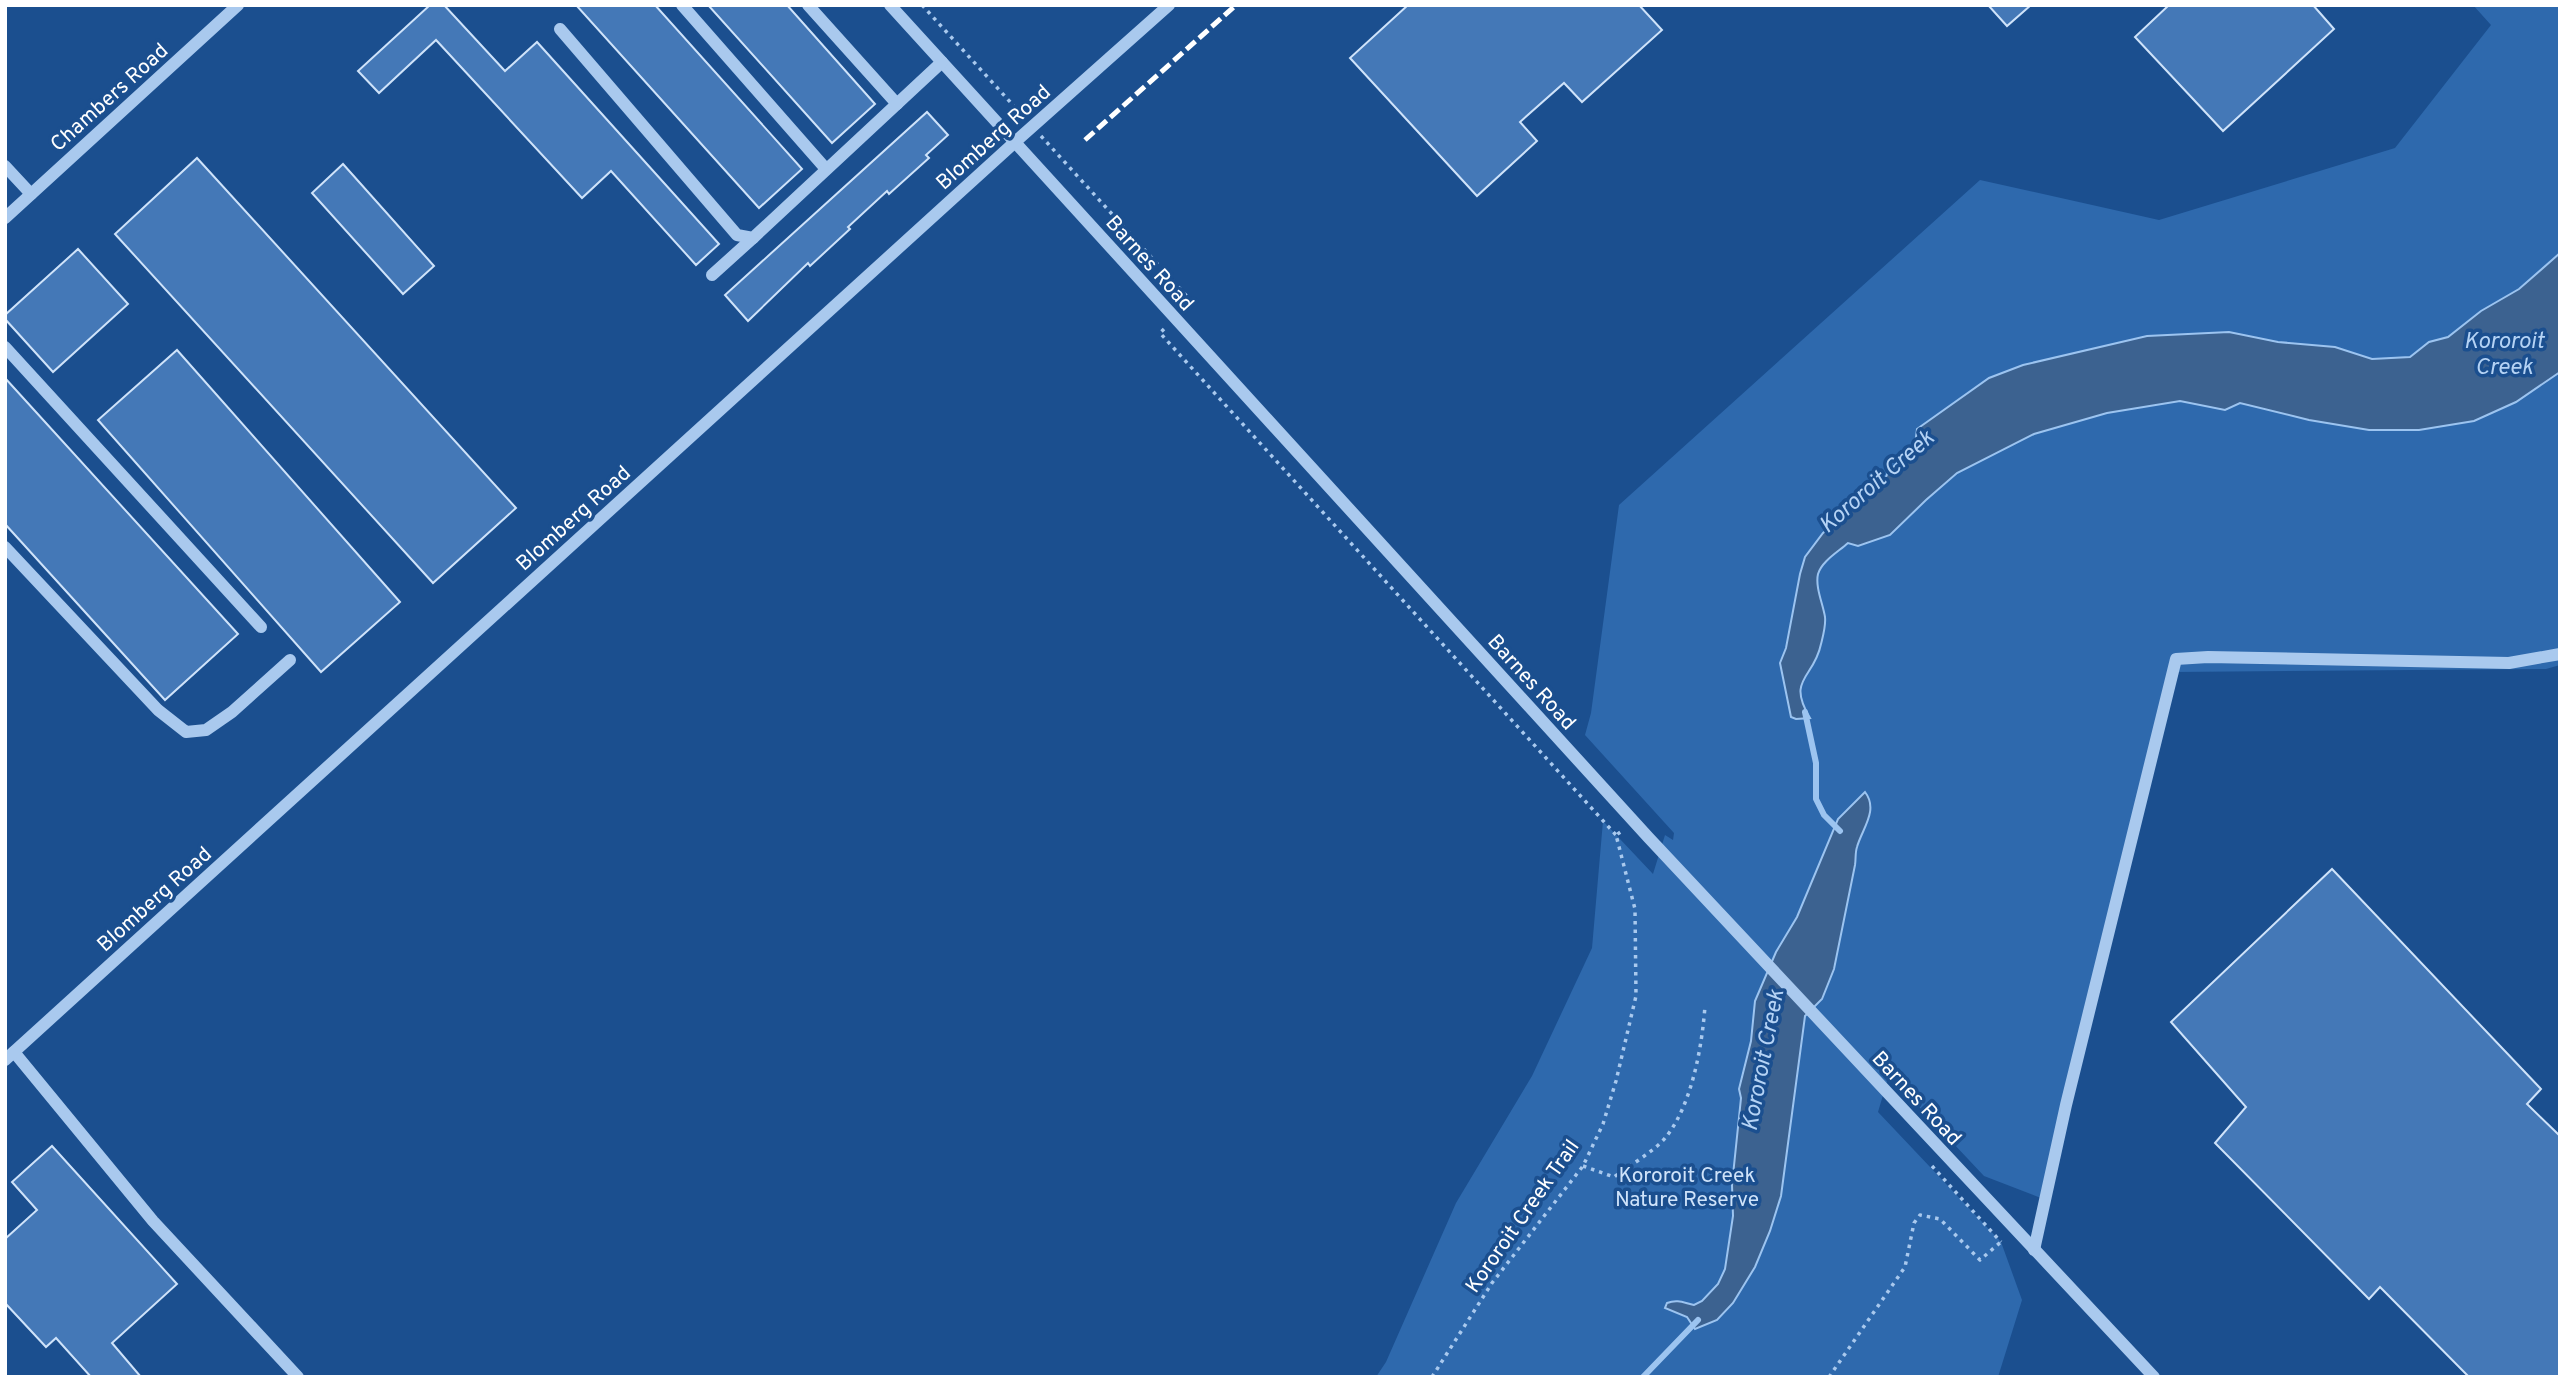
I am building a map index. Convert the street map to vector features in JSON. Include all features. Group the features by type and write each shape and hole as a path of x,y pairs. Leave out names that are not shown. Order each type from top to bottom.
{"street":[{"name":"Chambers Road","path":"5,218 238,5"},
{"path":"682,5 826,169"},
{"path":"808,5 897,104"},
{"name":"Barnes Road","path":"890,5 1656,845 2154,1377"},
{"name":"Blomberg Road","path":"10,1056 1169,5"},
{"path":"560,29 737,235 752,238"},
{"path":"712,275 942,62"},
{"path":"5,166 31,194"},
{"path":"5,347 261,627"},
{"path":"5,547 158,710 186,732 206,730 232,712 290,660"},
{"path":"2034,1250 2066,1105 2176,659 2208,657 2509,663 2560,654"},
{"path":"10,1056 153,1221 298,1377"}],"path":[{"path":"922,5 1192,302 1160,333 1616,835 1622,830 1631,840"},
{"name":"Kororoit Creek Trail","path":"1432,1377 1492,1283 1583,1166 1603,1124 1636,996 1634,909 1616,835"},
{"path":"1583,1166 1614,1177 1666,1138 1688,1095 1703,1036 1705,1006"},
{"path":"1928,1162 2001,1242"},
{"path":"1829,1377 1905,1267 1914,1223 1920,1215 1940,1219 1980,1260 2015,1230"}],"green space":[{"name":"Kororoit Creek Nature Reserve","path":"2473,5 2560,5 2560,665 2546,669 2173,672 2046,1200 1984,1176 1889,1075 1878,1112 2001,1242 2022,1300 1998,1377 1376,1377 1386,1362 1456,1203 1532,1076 1592,948 1603,821 1653,874 1665,835 1673,840 1674,833 1585,735 1591,713 1619,505 1980,180 2159,220 2395,148 2491,25"}],"water":[{"name":"Kororoit Creek","path":"2560,253 2560,372 2516,402 2474,421 2419,430 2369,430 2309,420 2240,403 2225,410 2180,401 2107,413 2034,434 1957,473 1890,535 1858,546 1848,543 1823,565 1817,579 1825,617 1824,631 1818,656 1801,686 1803,705 1810,718 1791,717 1780,663 1786,648 1805,557 1823,533 1845,515 1865,492 1875,490 1883,484 1888,472 1915,445 1917,429 1989,378 2023,365 2147,336 2229,332 2278,342 2335,347 2372,359 2410,357 2429,342 2448,337 2481,311 2519,289"},
{"name":"Kororoit Creek","path":"1865,792 1869,799 1870,813 1856,849 1834,969 1822,999 1805,1016 1781,1196 1770,1231 1755,1267 1733,1303 1717,1320 1695,1329 1687,1317 1665,1308 1667,1303 1671,1302 1694,1305 1702,1301 1718,1284 1725,1269 1733,1216 1732,1185 1741,1098 1739,1089 1751,1041 1755,1001 1776,952 1797,917 1838,819"}],"building":[{"path":"430,5 444,5 505,71 537,42 719,244 696,265 611,171 582,198 436,40 379,93 358,71"},
{"path":"576,5 655,5 802,169 759,208"},
{"path":"708,5 787,5 875,104 832,143"},
{"path":"1408,5 1639,5 1662,30 1582,102 1564,83 1520,122 1537,141 1477,196 1350,58"},
{"path":"1988,5 2031,5 2007,26"},
{"path":"2169,5 2313,5 2334,29 2223,131 2135,37"},
{"path":"927,112 948,135 926,155 929,158 889,194 887,191 848,227 850,229 810,266 808,263 748,321 725,295"},
{"path":"197,158 516,508 433,583 115,234"},
{"path":"343,164 434,266 403,294 312,193"},
{"path":"78,249 128,304 53,372 5,319 5,315"},
{"path":"177,350 400,602 321,672 98,420"},
{"path":"5,378 238,634 165,700 5,524"},
{"path":"2332,869 2541,1089 2527,1104 2560,1136 2560,1377 2469,1377 2380,1287 2369,1299 2215,1143 2246,1107 2171,1022"},
{"path":"52,1146 177,1284 112,1343 141,1377 91,1377 56,1338 46,1347 5,1303 5,1239 37,1210 12,1182"}],"waterway":[{"name":"Kororoit Creek","path":"1805,712 1816,763 1816,799 1824,815 1840,831"},
{"name":"Kororoit Creek","path":"1643,1377 1698,1320"}],"railway":[{"path":"1085,140 1236,5"}]}
